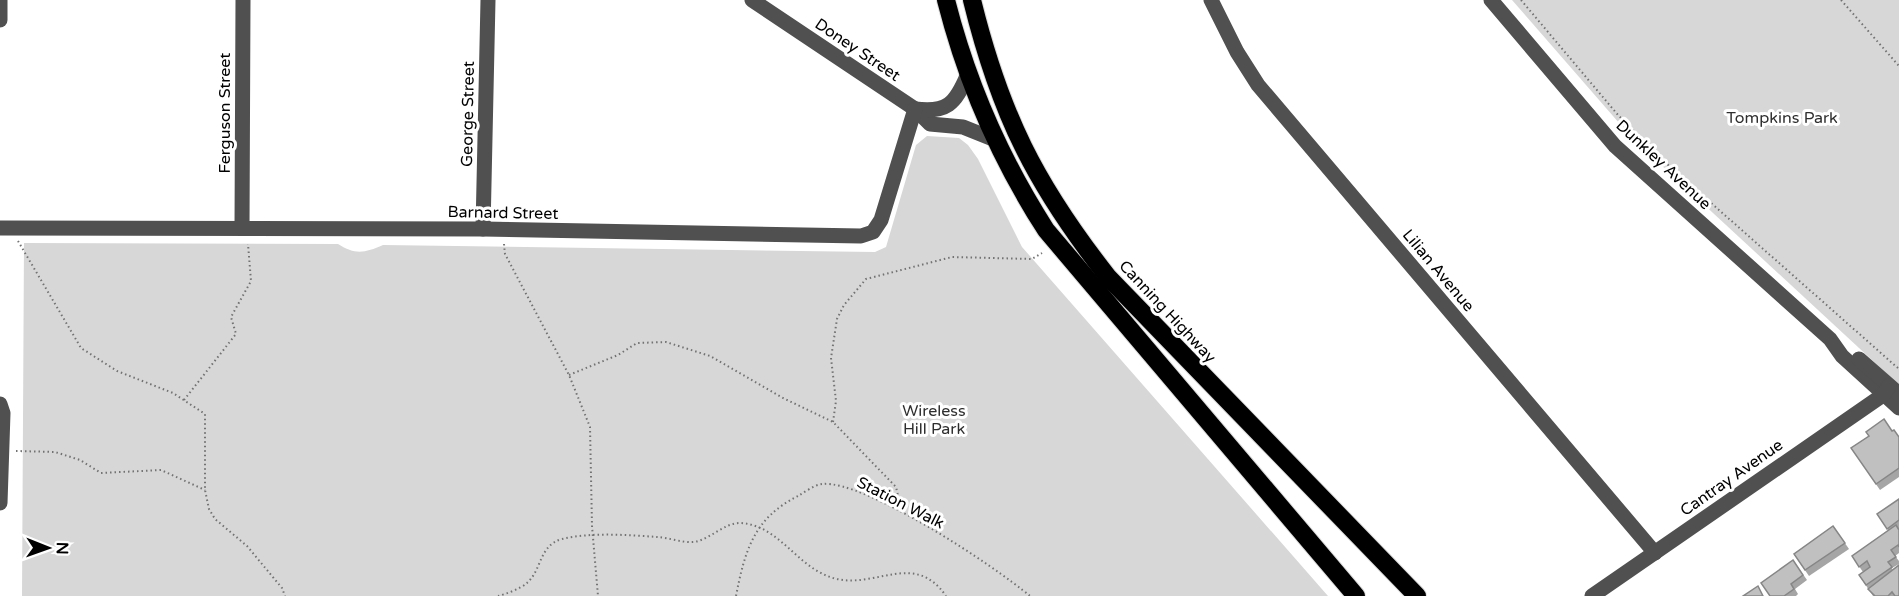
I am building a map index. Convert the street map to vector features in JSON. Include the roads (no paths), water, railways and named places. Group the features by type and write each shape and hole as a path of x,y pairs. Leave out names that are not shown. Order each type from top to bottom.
{"highway":[{"path":"946,0 967,76 993,138 1028,203 1067,258 1356,596"},
{"name":"Canning Highway","path":"972,0 983,46 1018,141 1040,183 1071,230 1108,277 1417,596"}],"street":[{"path":"0,0 0,20"},
{"name":"Ferguson Street","path":"242,227 243,0"},
{"name":"George Street","path":"483,229 488,0"},
{"name":"Doney Street","path":"752,0 915,109 930,124 963,127 993,138"},
{"name":"Lilian Avenue","path":"1211,0 1237,52 1258,85 1655,553"},
{"name":"Dunkley Avenue","path":"1491,0 1615,146 1830,339 1845,346 1890,392 1899,408"},
{"path":"915,109 931,111 943,108 954,100 967,76"},
{"name":"Barnard Street","path":"0,228 483,229 866,236 873,232 881,220 915,109"},
{"name":"Cantray Avenue","path":"1592,596 1890,392"},
{"path":"0,404 3,413 6,455 0,503"}],"park label":[{"name":"Tompkins Park","path":"1782,117"},
{"name":"Wireless Hill Park","path":"934,419"}]}
